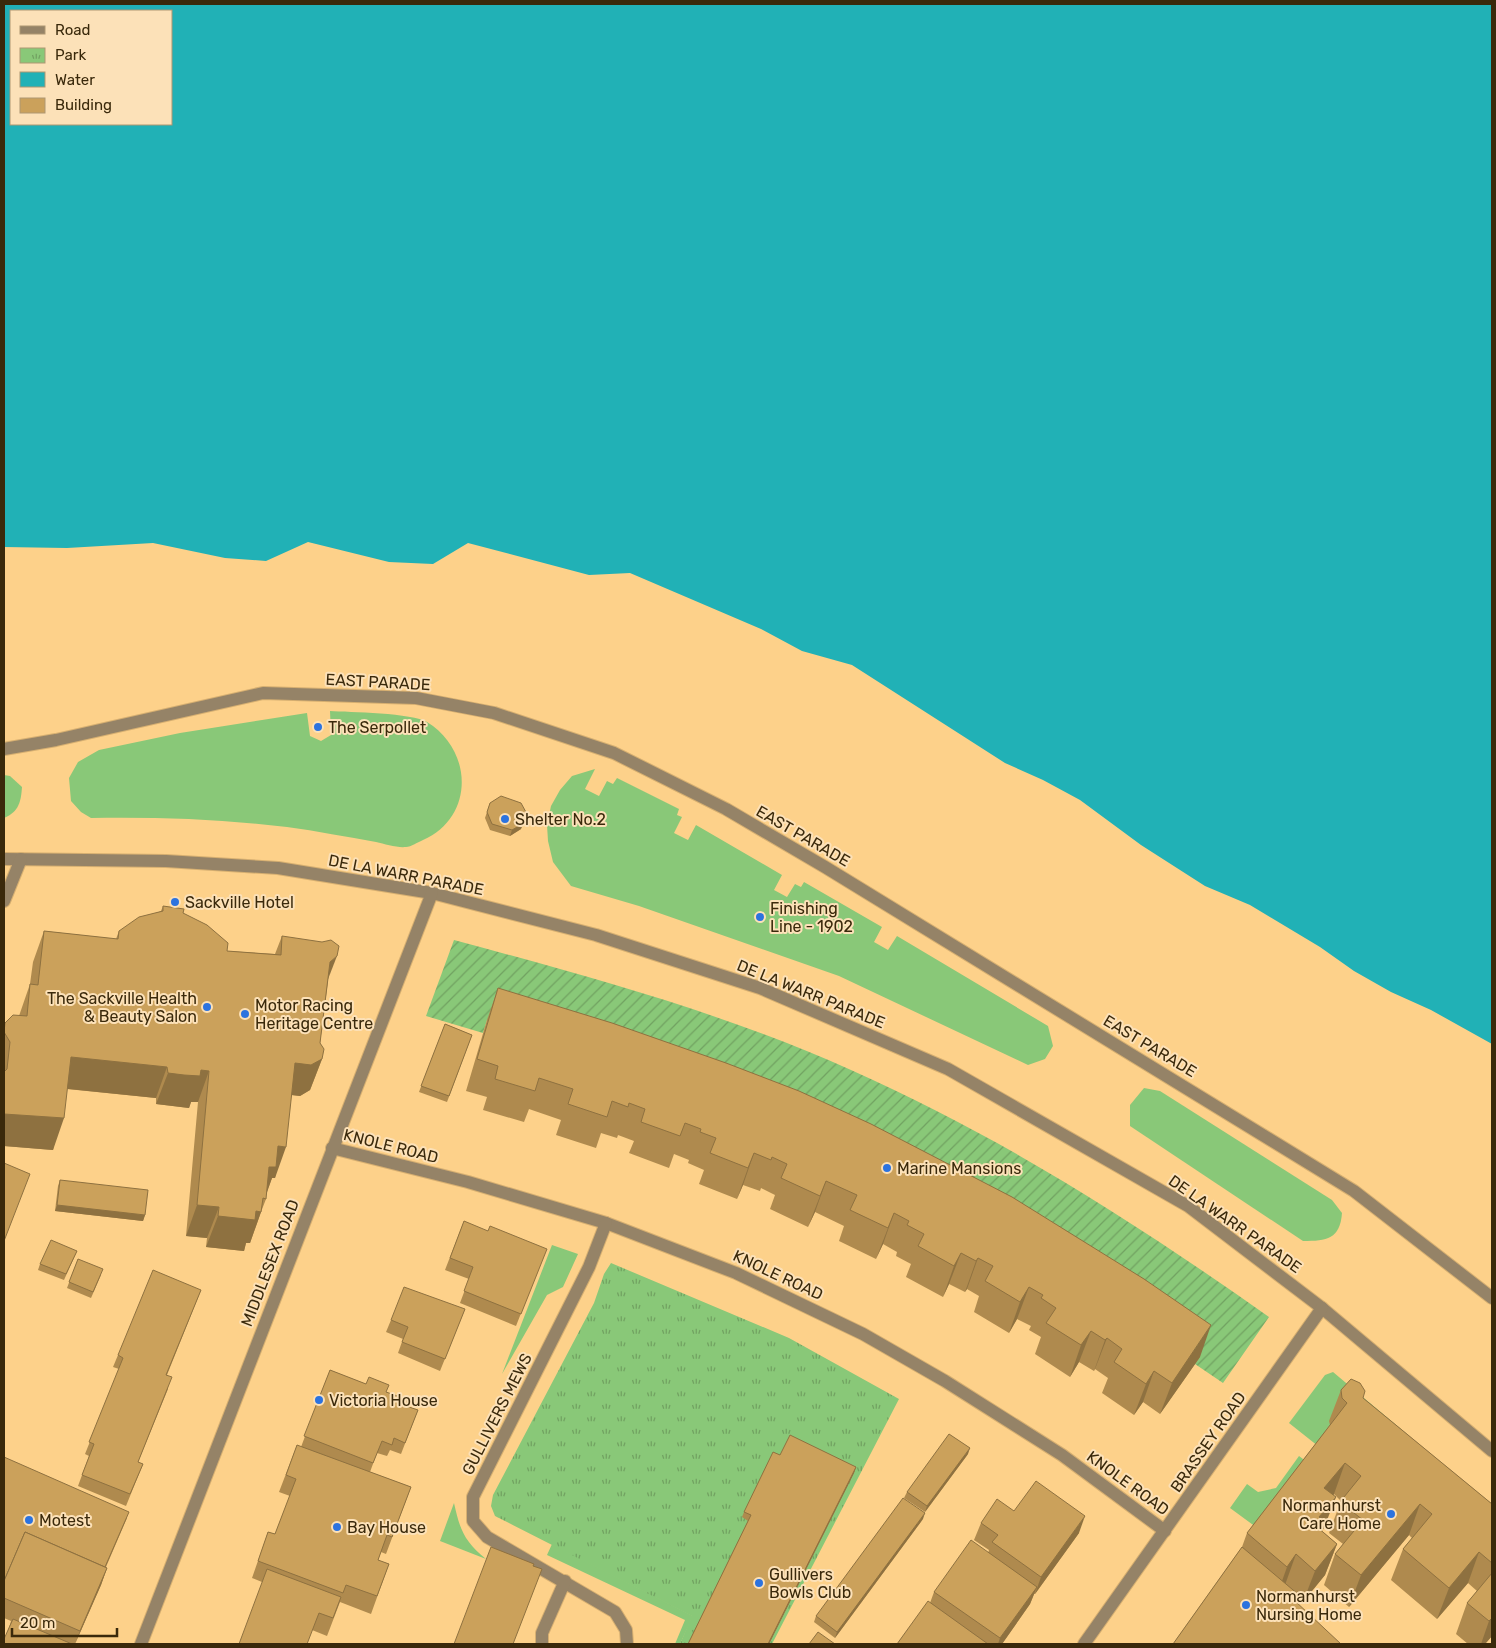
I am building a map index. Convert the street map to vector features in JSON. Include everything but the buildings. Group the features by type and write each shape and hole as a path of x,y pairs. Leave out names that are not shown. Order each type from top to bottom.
{"street":[{"name":"EAST PARADE","path":"4,749 56,740 263,693 416,698 494,713 614,752 726,809 1245,1123 1354,1191 1492,1298"},
{"path":"4,901 21,859"},
{"name":"DE LA WARR PARADE","path":"4,860 166,862 278,868 432,894 596,935 760,988 948,1069 1188,1206 1322,1308 1492,1451"},
{"name":"MIDDLESEX ROAD","path":"141,1644 432,894"},
{"name":"KNOLE ROAD","path":"332,1148 468,1182 606,1223 736,1273 863,1334 945,1381 1062,1455 1165,1531"},
{"name":"GULLIVERS MEWS","path":"606,1223 590,1267 473,1497 473,1520 487,1537 566,1581 615,1612 626,1630 627,1644"},
{"name":"BRASSEY ROAD","path":"1084,1644 1322,1308"},
{"path":"542,1644 542,1633 566,1581"}],"green space":[{"path":"330,711 420,719 442,734 453,749 460,766 462,783 459,800 452,816 440,829 408,847 399,847 321,832 262,824 189,819 91,818 81,812 71,801 69,778 78,762 99,750 180,733 307,713 310,736 321,741 331,735"},
{"path":"595,769 585,789 599,796 607,781 613,784 617,778 679,809 677,815 682,817 674,833 688,840 696,825 782,875 774,890 787,897 795,884 801,887 804,882 882,927 874,942 888,950 897,936 1048,1026 1053,1046 1045,1059 1028,1065 839,976 639,906 571,886 553,862 548,841 547,825 551,806 560,790 572,776"},
{"path":"4,775 10,776 22,787 18,806 13,813 4,818"},
{"path":"454,940 555,967 705,1013 851,1070 960,1123 1014,1152 1169,1248 1269,1317 1223,1383 1195,1364 487,1020 483,1033 426,1016"},
{"path":"1144,1088 1160,1091 1332,1200 1342,1213 1341,1222 1335,1233 1325,1239 1303,1241 1130,1126 1130,1105"},
{"path":"552,1245 578,1254 563,1287 547,1295 502,1374"},
{"path":"611,1263 789,1338 899,1399 772,1644 680,1644 692,1616 495,1516 491,1506 493,1495 594,1303 604,1274"},
{"path":"1333,1372 1408,1435 1330,1429 1323,1450 1289,1423 1325,1375"},
{"path":"1299,1456 1311,1465 1260,1530 1230,1508 1247,1484 1258,1492 1276,1488"},
{"path":"454,1503 458,1521 464,1534 486,1559 440,1541"},
{"path":"552,1544 693,1616 680,1644 675,1644 685,1620 547,1555"}],"water":[{"path":"4,4 1492,4 1492,1044 1431,1010 1391,992 1354,971 1320,947 1250,905 1205,886 1141,845 1080,800 1043,780 1005,763 852,665 802,651 761,629 630,573 589,575 468,543 433,564 389,562 308,542 266,561 225,558 153,543 67,548 4,547"}],"place":[{"name":"The Serpollet","path":"318,727"},
{"name":"Shelter No.2","path":"505,819"},
{"name":"Sackville Hotel","path":"175,902"},
{"name":"Finishing Line - 1902","path":"760,917"},
{"name":"The Sackville Health & Beauty Salon","path":"207,1007"},
{"name":"Motor Racing Heritage Centre","path":"245,1014"},
{"name":"Marine Mansions","path":"887,1168"},
{"name":"Victoria House","path":"319,1400"},
{"name":"Normanhurst Care Home","path":"1391,1514"},
{"name":"Motest","path":"29,1520"},
{"name":"Bay House","path":"337,1527"},
{"name":"Gullivers Bowls Club","path":"759,1583"},
{"name":"Normanhurst Nursing Home","path":"1246,1605"}]}
